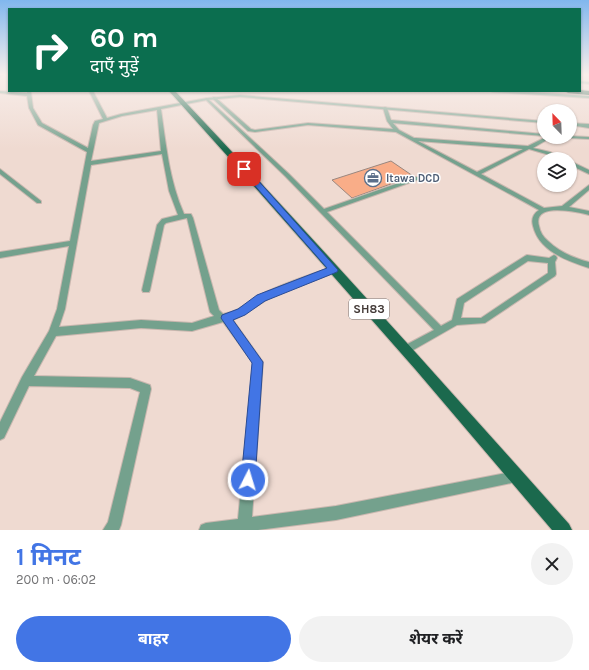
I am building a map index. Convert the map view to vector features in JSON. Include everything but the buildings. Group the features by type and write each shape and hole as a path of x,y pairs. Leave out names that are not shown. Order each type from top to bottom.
{"main road":[{"name":"SH83","path":"179,100 234,158 334,270 562,530"}],"street":[{"path":"30,100 31,108 40,124 91,152"},
{"path":"93,100 102,110 105,119"},
{"path":"0,434 26,381 53,332 61,309 95,125 97,122 105,119 202,100"},
{"path":"285,100 537,121"},
{"path":"159,108 165,152 174,199 182,216"},
{"path":"577,125 589,126"},
{"path":"89,163 165,152"},
{"path":"0,171 39,202"},
{"path":"146,290 161,225 164,221 182,216 188,216 190,218 215,312 224,318 258,362 244,527"},
{"path":"0,255 73,243"},
{"path":"53,332 141,324 192,327 242,312 261,298 334,270"},
{"path":"26,381 130,383 146,389 114,524 110,530"},
{"path":"206,530 244,527 336,513 517,477"}],"lane":[{"path":"208,100 322,211 441,331"},
{"path":"216,100 250,130 255,131 308,124 397,131"},
{"path":"385,108 389,122 397,131 543,210"},
{"path":"389,122 537,134"},
{"path":"577,137 589,138"},
{"path":"411,138 529,148 544,152"},
{"path":"477,174 537,144"},
{"path":"577,166 589,172"},
{"path":"322,211 418,178"},
{"path":"565,207 589,187"},
{"path":"589,213 565,207 543,210 537,215 534,222 536,230 542,239 559,253 589,265"},
{"path":"456,322 460,302 527,258 551,260 559,253"},
{"path":"405,350 456,322 482,321 552,274 551,260"}],"place":[{"name":"Itawa DCD","path":"373,178"}],"route":[{"path":"244,169 334,270 261,298 242,312 226,318 258,362 248,480"}]}
